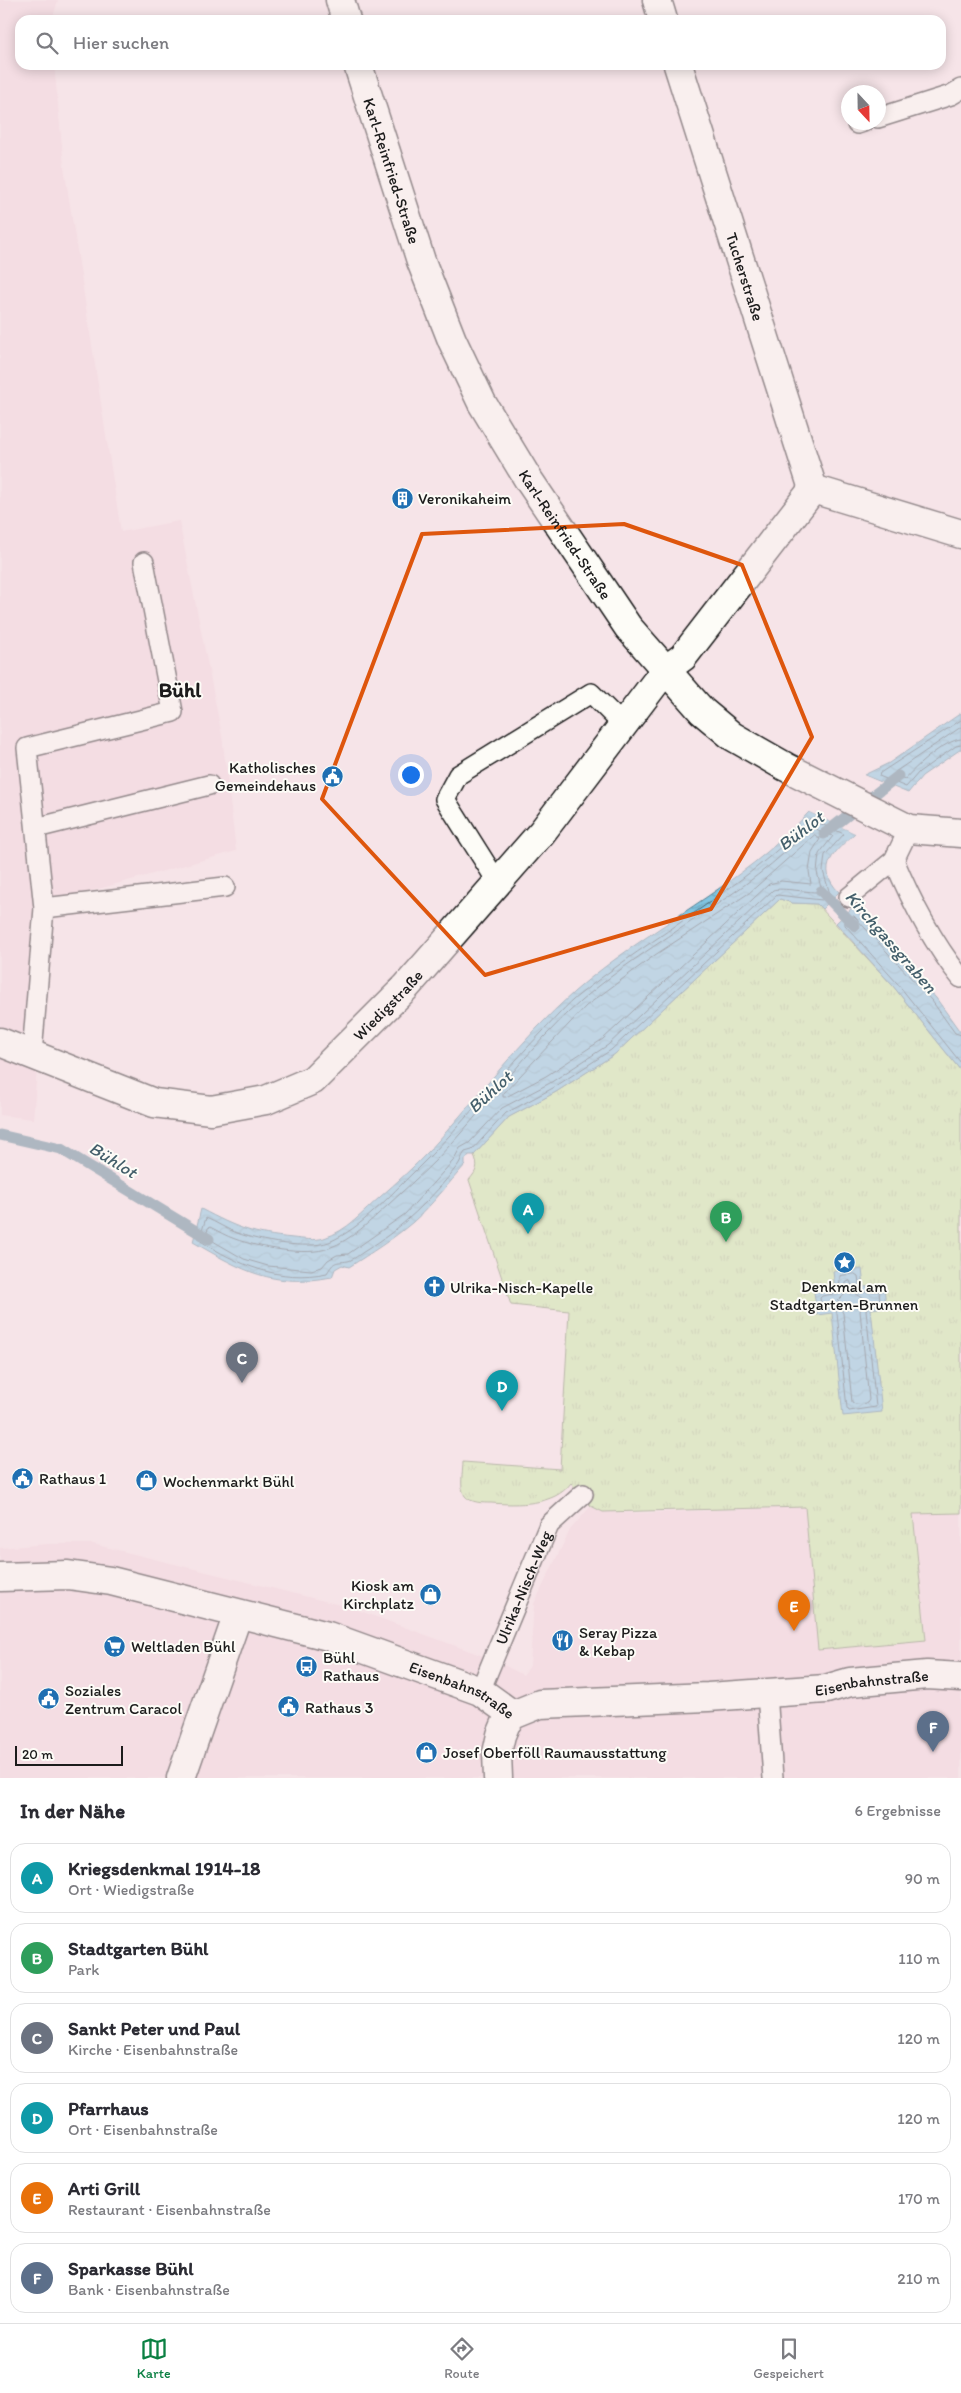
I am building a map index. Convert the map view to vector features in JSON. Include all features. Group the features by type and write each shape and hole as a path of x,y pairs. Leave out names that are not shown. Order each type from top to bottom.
{"street":[{"path":"340,0 344,15"},
{"path":"657,0 662,15"},
{"name":"Karl-Reinfried-Straße","path":"360,70 422,261 452,340 482,403 528,479 628,627 702,711 732,736 831,790 909,829 961,833"},
{"name":"Tucherstraße","path":"680,70 813,489"},
{"path":"665,670 683,657 813,489 961,534"},
{"name":"Wiedigstraße","path":"0,1042 154,1103 211,1110 266,1100 313,1080 406,987 542,832 665,670"},
{"name":"Eisenbahnstraße","path":"0,1577 68,1575 111,1581 328,1636 480,1691 513,1715 532,1706 558,1702 652,1700 826,1689 850,1682 927,1675 961,1677"},
{"path":"180,1778 238,1614"},
{"path":"498,1778 497,1753 500,1735 513,1715"}],"lane":[{"path":"886,115 951,95 961,89"},
{"path":"32,1054 44,908 27,748 173,712 144,562"},
{"path":"498,883 445,799 458,775 590,693 623,725"},
{"path":"36,828 209,785"},
{"path":"848,897 894,860 909,829"},
{"path":"894,860 905,888 945,958 961,978"},
{"path":"44,908 225,887"},
{"name":"Ulrika-Nisch-Weg","path":"480,1691 549,1525 583,1494"},
{"path":"767,1693 773,1778"}],"highlighted area":[{"path":"624,524 742,565 812,737 711,909 485,975 322,799 422,534"}],"shaded area":[{"path":"0,0 58,0 54,15 15,15 15,70 54,70 64,167 121,532 179,521 222,736 236,851 36,906 39,1043 33,1119 0,1115"},
{"path":"591,1506 603,1512 646,1513 806,1507 818,1650 887,1643 925,1630 913,1514 961,1513 961,1778 0,1778 0,1548 48,1544 93,1544 352,1608 494,1660 523,1675 530,1666 534,1604 570,1530"}],"green space":[{"path":"780,899 792,903 817,904 893,986 961,1071 961,1513 913,1514 926,1640 818,1650 805,1507 603,1512 591,1506 571,1483 564,1491 555,1496 523,1504 474,1501 465,1496 462,1489 463,1462 560,1469 569,1311 511,1305 469,1180 476,1168 474,1155 509,1117 556,1092 615,1054"}],"water":[{"path":"961,713 961,749 922,776 908,793 864,775 889,763"},
{"path":"809,812 855,833 835,853 828,867 828,875 839,892 822,909 817,904 792,903 780,899 615,1054 556,1092 509,1117 474,1155 469,1155 465,1160 465,1165 433,1202 382,1246 349,1267 342,1265 335,1269 332,1277 292,1280 275,1278 243,1269 193,1242 201,1209 245,1229 279,1236 308,1240 320,1239 340,1231 361,1215 423,1157 535,1030 574,992 603,968 754,863"},
{"path":"853,907 936,998 961,1033 961,1071 893,986 836,923"},
{"path":"862,1269 864,1287 884,1285 886,1307 871,1309 882,1412 843,1416 832,1313 817,1315 814,1292 835,1290 833,1271"}],"pier":[{"path":"861,774 910,795 907,796 885,787 862,777"},
{"path":"810,810 856,831 857,834 807,811"}],"waterway":[{"name":"Bühlot","path":"824,834 898,776"},
{"name":"Kirchgassgraben","path":"821,891 855,926"},
{"name":"Bühlot","path":"0,1135 61,1149 209,1239"}],"place":[{"name":"Veronikaheim","path":"402,498"},
{"name":"Katholisches Gemeindehaus","path":"332,776"},
{"name":"Kriegsdenkmal 1914-18","path":"528,1234"},
{"name":"Stadtgarten Bühl","path":"726,1242"},
{"name":"Denkmal am Stadtgarten-Brunnen","path":"844,1262"},
{"name":"Ulrika-Nisch-Kapelle","path":"434,1287"},
{"name":"Sankt Peter und Paul","path":"242,1383"},
{"name":"Pfarrhaus","path":"502,1411"},
{"name":"Rathaus 1","path":"23,1478"},
{"name":"Wochenmarkt Bühl","path":"147,1481"},
{"name":"Kiosk am Kirchplatz","path":"430,1594"},
{"name":"Arti Grill","path":"794,1631"},
{"name":"Seray Pizza & Kebap","path":"563,1641"},
{"name":"Weltladen Bühl","path":"115,1646"},
{"name":"Bühl Rathaus","path":"307,1666"},
{"name":"Soziales Zentrum Caracol","path":"49,1699"},
{"name":"Rathaus 3","path":"289,1707"},
{"name":"Josef Oberföll Raumausstattung","path":"427,1752"},
{"name":"Sparkasse Bühl","path":"933,1752"}],"district":[{"name":"Bühl","path":"180,689"}]}
